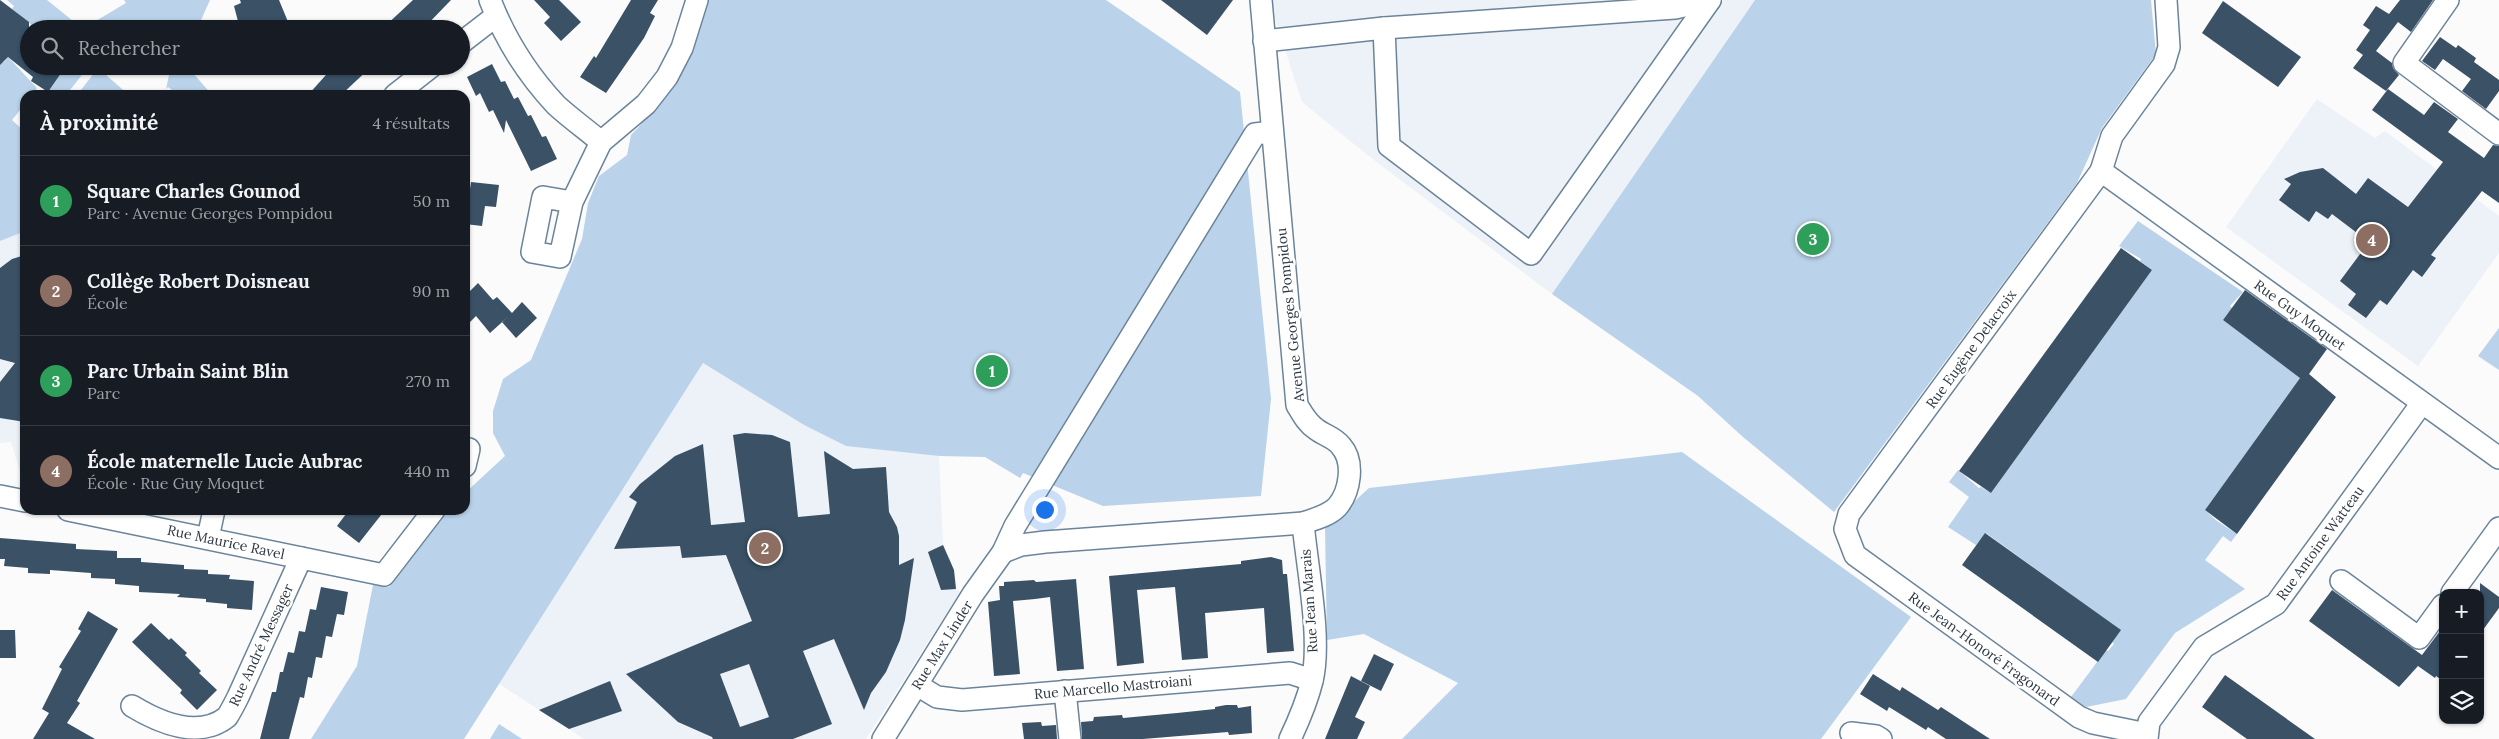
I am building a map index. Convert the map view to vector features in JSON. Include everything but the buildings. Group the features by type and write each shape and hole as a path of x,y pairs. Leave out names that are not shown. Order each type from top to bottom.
{"street":[{"path":"572,202 601,142 646,104 667,77 682,48 697,0"},
{"name":"Avenue Georges Pompidou","path":"1003,552 1021,545 1046,542 1303,523 1323,517 1337,506 1349,485 1349,466 1343,448 1331,436 1317,430 1306,421 1298,405 1261,0"},
{"path":"1264,41 1384,28 1675,8 1710,0"},
{"path":"1384,28 1389,146 1531,254 1710,0"},
{"path":"2102,171 2112,136 2164,64 2169,47 2166,0"},
{"path":"2448,0 2404,63 2499,134"},
{"path":"470,33 493,8 505,38 541,87 558,106 601,142"},
{"path":"402,90 421,75"},
{"name":"Rue Max Linder","path":"883,739 974,594 1003,552 1015,526 1255,134 1272,132"},
{"name":"Rue Guy Moquet","path":"2102,171 2422,402 2498,454"},
{"name":"Rue Eugène Delacroix","path":"1845,529 1849,514 2102,171"},
{"name":"Rue Antoine Watteau","path":"2147,736 2150,722 2204,648 2276,604 2422,402"},
{"path":"0,496 20,500"},
{"name":"Rue Maurice Ravel","path":"93,515 384,575 430,515"},
{"path":"208,538 213,515"},
{"name":"Rue Jean Marais","path":"1290,739 1300,717 1312,680 1315,644 1303,523"},
{"path":"2455,589 2499,528"},
{"name":"Rue Jean-Honoré Fragonard","path":"1845,529 1855,555 2078,718 2147,736"},
{"name":"Rue André Messager","path":"132,706 167,728 194,734 211,729 226,718 238,697 301,558"},
{"path":"2341,581 2419,638 2439,610"},
{"name":"Rue Marcello Mastroiani","path":"917,686 937,697 962,700 1290,673 1312,680"},
{"path":"1065,691 1070,739"},
{"path":"1851,733 1876,736 1881,739"}],"shaded area":[{"path":"7,0 47,0 72,20 26,20 12,9 14,6"},
{"path":"124,0 210,0 201,20 97,20 126,3"},
{"path":"708,0 1106,0 1240,92 1271,399 1261,496 1103,506 1023,473 1020,478 985,457 939,456 846,446 804,425 703,363 464,739 311,739 357,666 373,585 389,587 440,515 470,515 470,488 505,456 493,433 493,411 503,379 531,360 582,239 588,203 599,176 627,155 631,135 647,118 681,68 704,16"},
{"path":"1273,0 1755,0 1552,294 1366,154 1302,102 1275,19"},
{"path":"1755,0 2151,0 2156,54 2102,128 2077,183 1834,512 1743,437 1698,396 1552,294"},
{"path":"8,57 20,70 20,75 25,75 37,88 36,90 20,90 20,110 12,120 20,127 20,233 0,241 0,60 4,62"},
{"path":"60,75 82,75 70,90 49,90"},
{"path":"93,75 106,75 123,90 81,90"},
{"path":"169,75 195,75 208,90 172,90 168,87 166,89"},
{"path":"2317,99 2375,138 2385,131 2499,216 2499,253 2418,366 2226,227"},
{"path":"2138,221 2243,292 2230,306 2232,308 2223,320 2288,369 2303,374 2205,510 2217,521 2237,534 2231,542 2223,536 2205,560 2245,589 2175,633 2126,699 2086,707 2071,697 2106,650 2108,651 2114,644 2112,642 2120,630 1986,533 1976,545 1948,527 1969,497 1949,482 1958,470 1979,488 1981,487 1991,493 2152,270 2140,261 2141,259 2119,246"},
{"path":"20,232 20,471 11,442 0,443 0,241"},
{"path":"2499,328 2499,370 2478,356"},
{"path":"703,363 804,425 846,446 939,456 943,544 954,570 956,589 960,592 866,739 584,739 499,684"},
{"path":"1682,452 1911,617 1821,739 1402,739 1458,683 1364,634 1327,640 1325,528 1369,488"},
{"path":"499,724 522,739 490,739"}],"place":[{"name":"Parc Urbain Saint Blin","path":"1813,239"},
{"name":"École maternelle Lucie Aubrac","path":"2372,240"},
{"name":"Square Charles Gounod","path":"992,371"},
{"name":"Collège Robert Doisneau","path":"765,548"}]}
